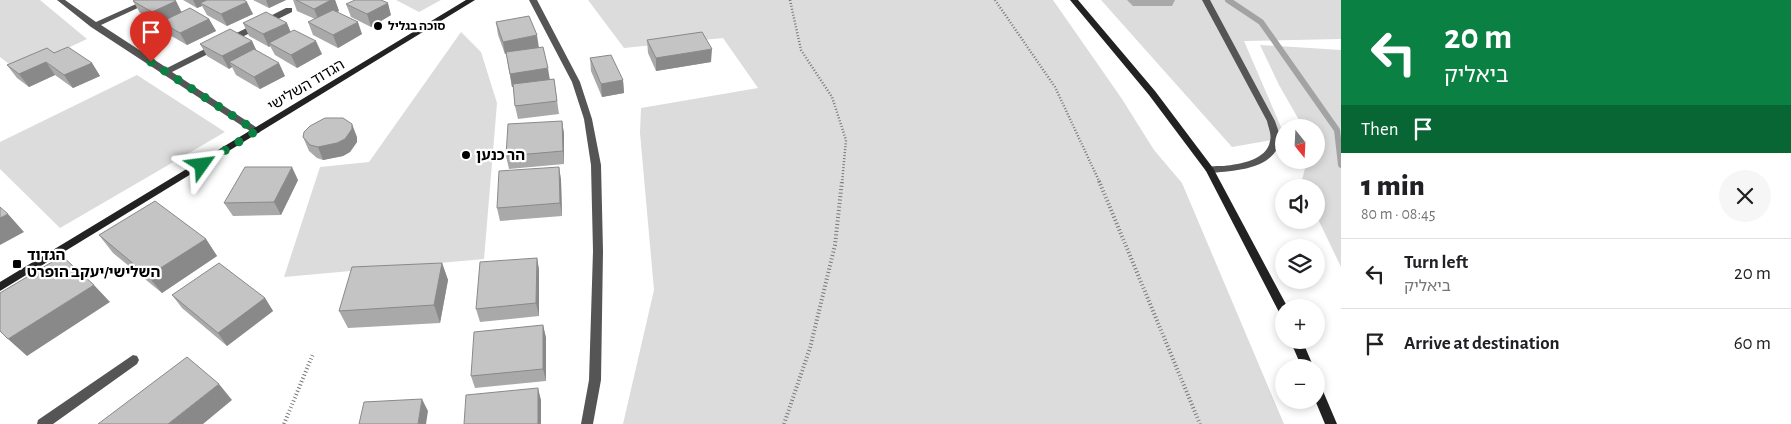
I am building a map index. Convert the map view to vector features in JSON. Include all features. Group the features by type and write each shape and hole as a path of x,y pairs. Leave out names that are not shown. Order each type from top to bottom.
{"street":[{"path":"61,0 94,25 256,131"},
{"path":"94,25 152,0"},
{"name":"הגדוד השלישי","path":"0,287 471,0"},
{"path":"534,0 576,82 588,119 596,165 598,251 595,380 588,424"},
{"path":"1074,0 1152,93 1210,170 1278,299"},
{"path":"1206,0 1271,121 1275,140 1269,153 1252,163 1210,170"},
{"path":"166,72 290,10"},
{"path":"44,424 133,360"},
{"path":"1325,409 1331,424"}],"path":[{"path":"784,424 810,348 835,245 846,140 832,97 801,50 790,0"},
{"path":"995,0 1060,96 1098,176 1200,424"},
{"path":"284,424 313,354"}],"shaded area":[{"path":"0,0 40,0 87,39 18,71 0,57"},
{"path":"396,0 441,0 419,12"},
{"path":"588,0 1053,0 1122,99 1154,150 1182,183 1275,403 1275,409 1278,409 1284,424 623,424 654,290 640,133 641,108 758,88 723,38 624,48"},
{"path":"1101,0 1341,0 1341,39 1244,41 1278,119 1275,119 1275,140 1232,147"},
{"path":"461,32 481,52 497,103 484,259 284,277 320,167 369,162"},
{"path":"1260,45 1341,50 1341,267 1323,229 1325,229 1325,179 1302,179 1305,169 1325,169 1325,119 1298,119 1279,85"},
{"path":"137,75 225,132 60,228 0,169 0,142"}],"building":[{"path":"207,0 244,0 247,2 221,14 200,3"},
{"path":"296,0 331,0 314,9"},
{"path":"355,0 381,0 388,3 367,14 346,4"},
{"path":"133,1 176,1 152,12"},
{"path":"190,8 209,19 180,33 161,22"},
{"path":"333,10 358,22 333,35 308,22"},
{"path":"266,12 287,23 263,34 243,23"},
{"path":"529,16 537,35 503,42 496,22"},
{"path":"230,29 252,41 222,56 200,44"},
{"path":"294,30 316,41 291,55 269,43"},
{"path":"702,32 712,49 656,58 647,40"},
{"path":"68,47 92,63 64,75 46,62 19,74 7,65 47,48 54,53"},
{"path":"543,47 548,68 510,74 506,52"},
{"path":"254,49 279,63 254,77 229,62"},
{"path":"611,55 623,80 601,84 590,58"},
{"path":"554,79 557,101 515,106 513,84"},
{"path":"325,118 343,118 352,124 352,129 345,139 337,143 318,147 310,145 303,137 304,132 310,126"},
{"path":"562,121 563,151 506,156 508,124"},
{"path":"245,167 292,167 274,202 224,203"},
{"path":"559,167 560,203 497,208 499,171"},
{"path":"155,201 206,239 148,276 99,235"},
{"path":"0,207 8,214 0,218"},
{"path":"62,256 94,285 8,339 0,331 0,293"},
{"path":"537,258 536,303 476,309 480,262"},
{"path":"219,263 265,298 218,333 172,295"},
{"path":"442,263 434,305 339,311 352,267"},
{"path":"543,325 543,369 471,376 474,332"},
{"path":"187,357 219,384 168,424 98,424"},
{"path":"538,388 538,424 464,424 466,395"},
{"path":"422,399 418,424 359,424 364,402"}],"waterway":[{"path":"1228,0 1261,22 1337,130 1341,165"}],"place":[{"name":"סוכה בגליל","path":"378,26"},
{"name":"הר כנען","path":"466,155"},
{"name":"הגדוד השלישי/יעקב הופרט","path":"17,264"}],"route":[{"path":"151,62 256,131 202,165"}]}
